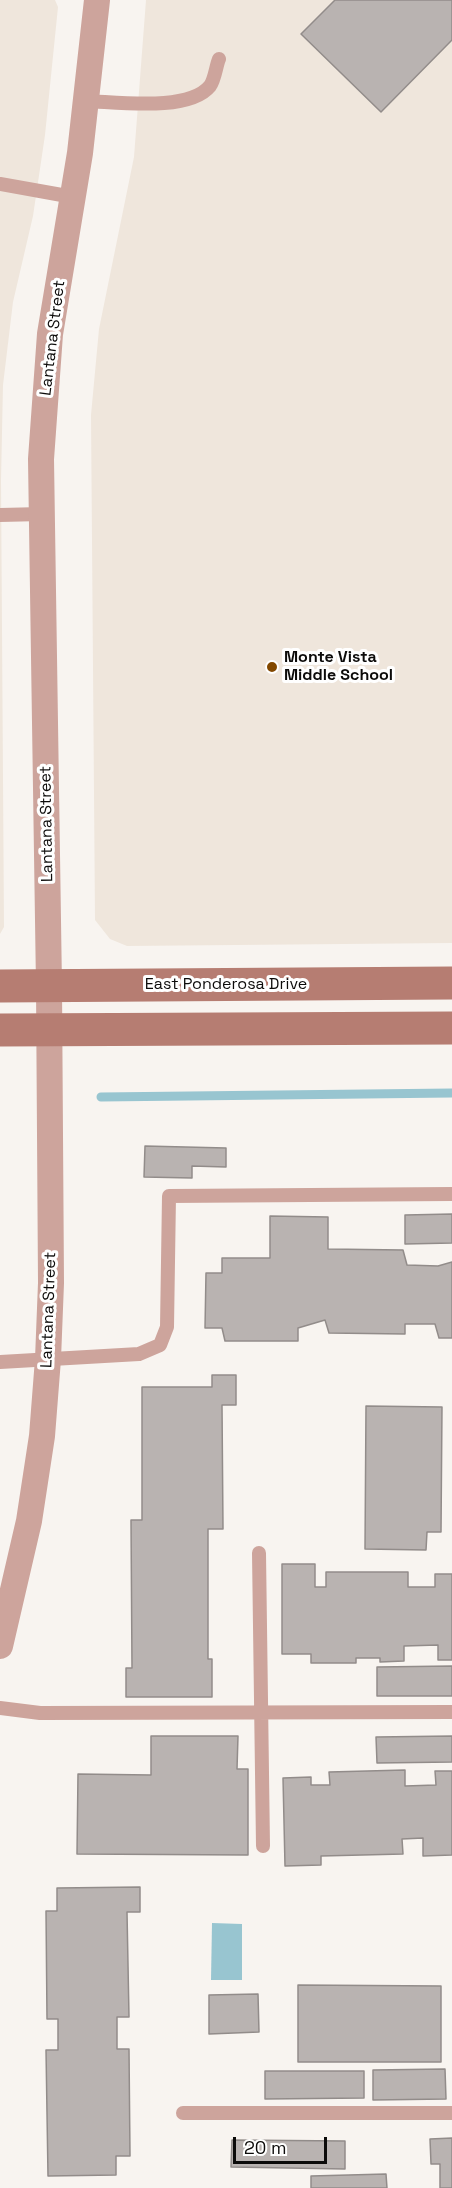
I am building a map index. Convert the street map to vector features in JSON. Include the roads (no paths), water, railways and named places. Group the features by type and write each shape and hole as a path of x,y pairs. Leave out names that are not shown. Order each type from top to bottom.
{"main road":[{"name":"East Ponderosa Drive","path":"0,986 452,983"},
{"path":"0,1030 452,1028"}],"street":[{"name":"Lantana Street","path":"0,1646 29,1521 42,1436 48,1359 51,1283 50,986 41,459 50,334 86,101 98,0"}],"lane":[{"path":"86,101 168,103 193,99 211,85 219,59"},
{"path":"0,184 72,197"},
{"path":"0,515 42,514"},
{"path":"0,1362 139,1354 160,1344 167,1327 169,1196 452,1194"},
{"path":"259,1553 263,1846"},
{"path":"0,1708 40,1713 452,1712"},
{"path":"183,2113 452,2113"}],"water":[{"path":"212,1923 242,1924 242,1980 211,1980"}],"waterway":[{"path":"101,1097 452,1093"}],"place":[{"name":"Monte Vista Middle School","path":"272,667"}]}
